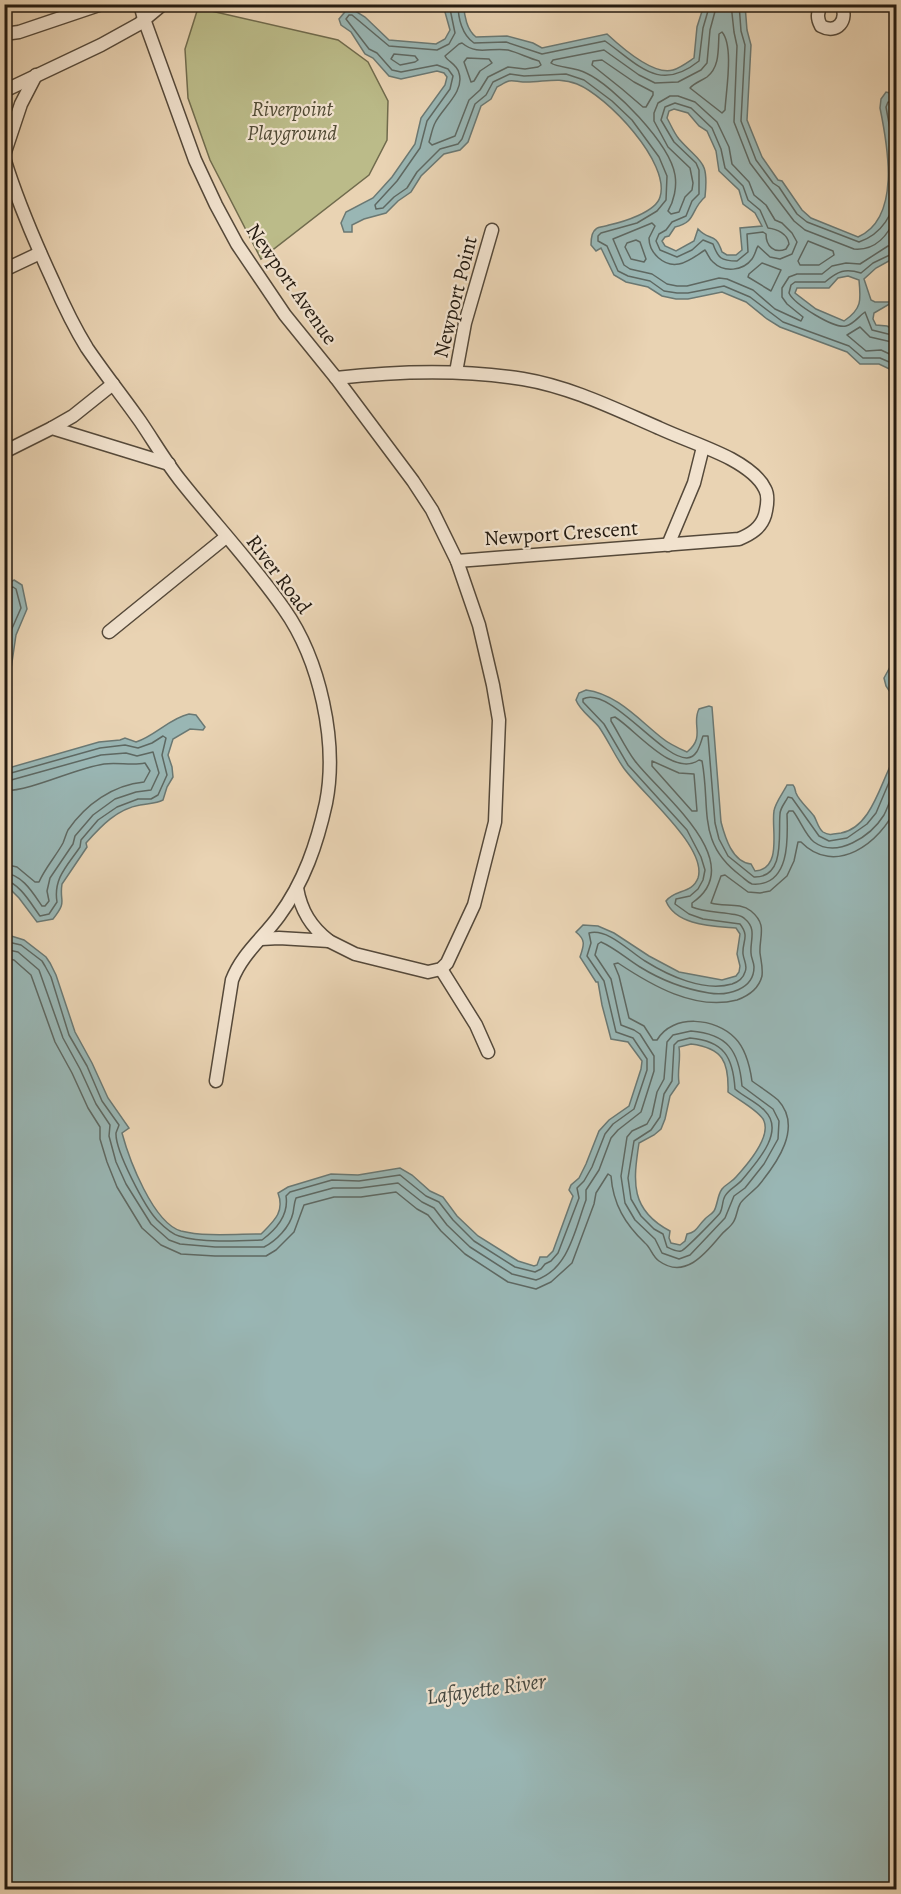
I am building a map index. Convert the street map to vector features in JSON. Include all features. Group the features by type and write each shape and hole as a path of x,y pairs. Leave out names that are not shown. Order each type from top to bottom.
{"street":[{"path":"4,34 19,32 102,4"},
{"name":"Newport Avenue","path":"140,4 195,160 237,244 285,315 336,378 432,510 457,561 479,625 499,720 495,822 474,905 454,952 441,969"},
{"path":"4,91 139,24 163,4"},
{"path":"821,4 817,15 818,20 821,26 830,29 838,28 843,21 845,14 841,4"},
{"path":"4,156 18,113 36,75"},
{"name":"River Road","path":"4,156 23,214 81,338 169,464 285,609 307,651 325,709 329,740 327,800 309,864 279,916 261,939 244,955 237,967 232,980 216,1081"},
{"name":"Newport Point","path":"456,372 465,323 492,230"},
{"path":"4,270 40,253"},
{"name":"Newport Crescent","path":"336,378 379,373 456,372 492,375 555,386 592,399 741,465 765,489 767,499 763,520 757,528 739,539 457,561"},
{"path":"4,452 52,429 73,416 114,384"},
{"path":"52,429 169,464"},
{"path":"4,440 21,443"},
{"name":"Newport Crescent","path":"668,545 694,483 703,447"},
{"path":"109,632 226,537"},
{"path":"297,888 305,915 329,941 355,954 417,970 428,972 441,969 476,1025 488,1052"},
{"path":"261,939 329,941"}],"green space":[{"name":"Riverpoint Playground","path":"198,8 338,40 368,62 388,101 387,140 369,175 261,259 210,160 188,98 185,49"}],"water":[{"path":"443,5 464,5 470,31 476,37 507,36 533,43 542,48 607,34 647,65 665,71 676,69 694,58 697,27 704,5 745,5 751,45 747,120 762,157 802,210 811,218 858,237 872,228 881,214 886,198 888,161 880,108 881,99 886,92 890,93 896,100 896,257 876,268 864,279 871,300 893,302 874,313 873,319 876,325 887,326 896,331 896,372 879,364 860,364 847,352 780,327 746,302 722,292 688,299 676,299 662,296 648,287 626,282 614,275 601,248 596,251 591,245 594,230 646,212 660,197 661,183 656,167 634,132 590,91 570,82 511,81 497,87 491,99 481,106 468,142 460,150 444,154 421,176 411,192 386,213 364,219 352,225 352,232 344,232 341,223 346,212 373,198 392,177 415,144 421,118 445,85 447,77 444,73 437,71 401,79 389,76 373,58 365,54 351,32 341,25 339,19 349,7 365,17 389,40 436,44 445,39 450,30","holes":["674,109 688,113 699,126 707,131 716,151 719,171 739,190 743,204 755,213 762,226 740,228 742,250 736,255 727,255 722,252 717,241 698,229 694,241 676,251 665,246 662,241 675,227 690,219 705,197 706,175 702,163 679,139 667,118 669,111","848,276 859,280 860,299 857,308 844,321 816,309 795,293 797,288 829,288 838,278"]},
{"path":"14,580 22,585 27,609 16,635 11,669 5,679 5,585"},
{"path":"896,656 896,701 886,686 884,678"},
{"name":"Lafayette River","path":"586,690 597,692 618,702 665,740 687,752 696,741 696,720 699,709 712,707 721,822 734,854 744,862 751,864 755,871 764,869 773,856 774,811 787,785 794,786 797,796 814,816 823,832 841,833 852,829 869,812 896,755 896,1889 5,1889 5,934 24,940 46,957 50,963 75,1032 108,1098 129,1128 122,1133 136,1173 152,1203 171,1226 181,1231 200,1234 261,1234 277,1216 280,1206 278,1193 288,1187 331,1174 358,1175 400,1168 430,1191 443,1197 457,1216 478,1236 518,1261 537,1265 540,1257 547,1257 553,1251 573,1196 569,1190 579,1178 599,1131 609,1120 629,1106 642,1061 628,1042 611,1039 598,982 580,957 583,943 576,932 583,925 598,926 614,933 679,972 722,980 736,976 740,966 737,954 740,934 736,928 687,920 671,909 666,901 692,887 698,878 698,865 693,851 670,820 623,767 599,727 578,704 576,700 579,693","holes":["691,1044 702,1046 722,1058 727,1072 728,1092 762,1117 765,1128 757,1151 746,1166 722,1189 714,1211 695,1231 687,1234 685,1241 680,1245 671,1243 670,1231 647,1214 641,1204 637,1194 637,1157 639,1143 661,1129 670,1096 679,1083 679,1047"]},
{"path":"189,714 196,715 205,727 203,730 190,729 173,739 168,755 173,777 163,800 124,810 104,825 86,843 87,847 62,884 62,905 58,913 53,919 37,922 5,884 5,769 99,742 125,738 136,742 150,736 175,719"}]}
